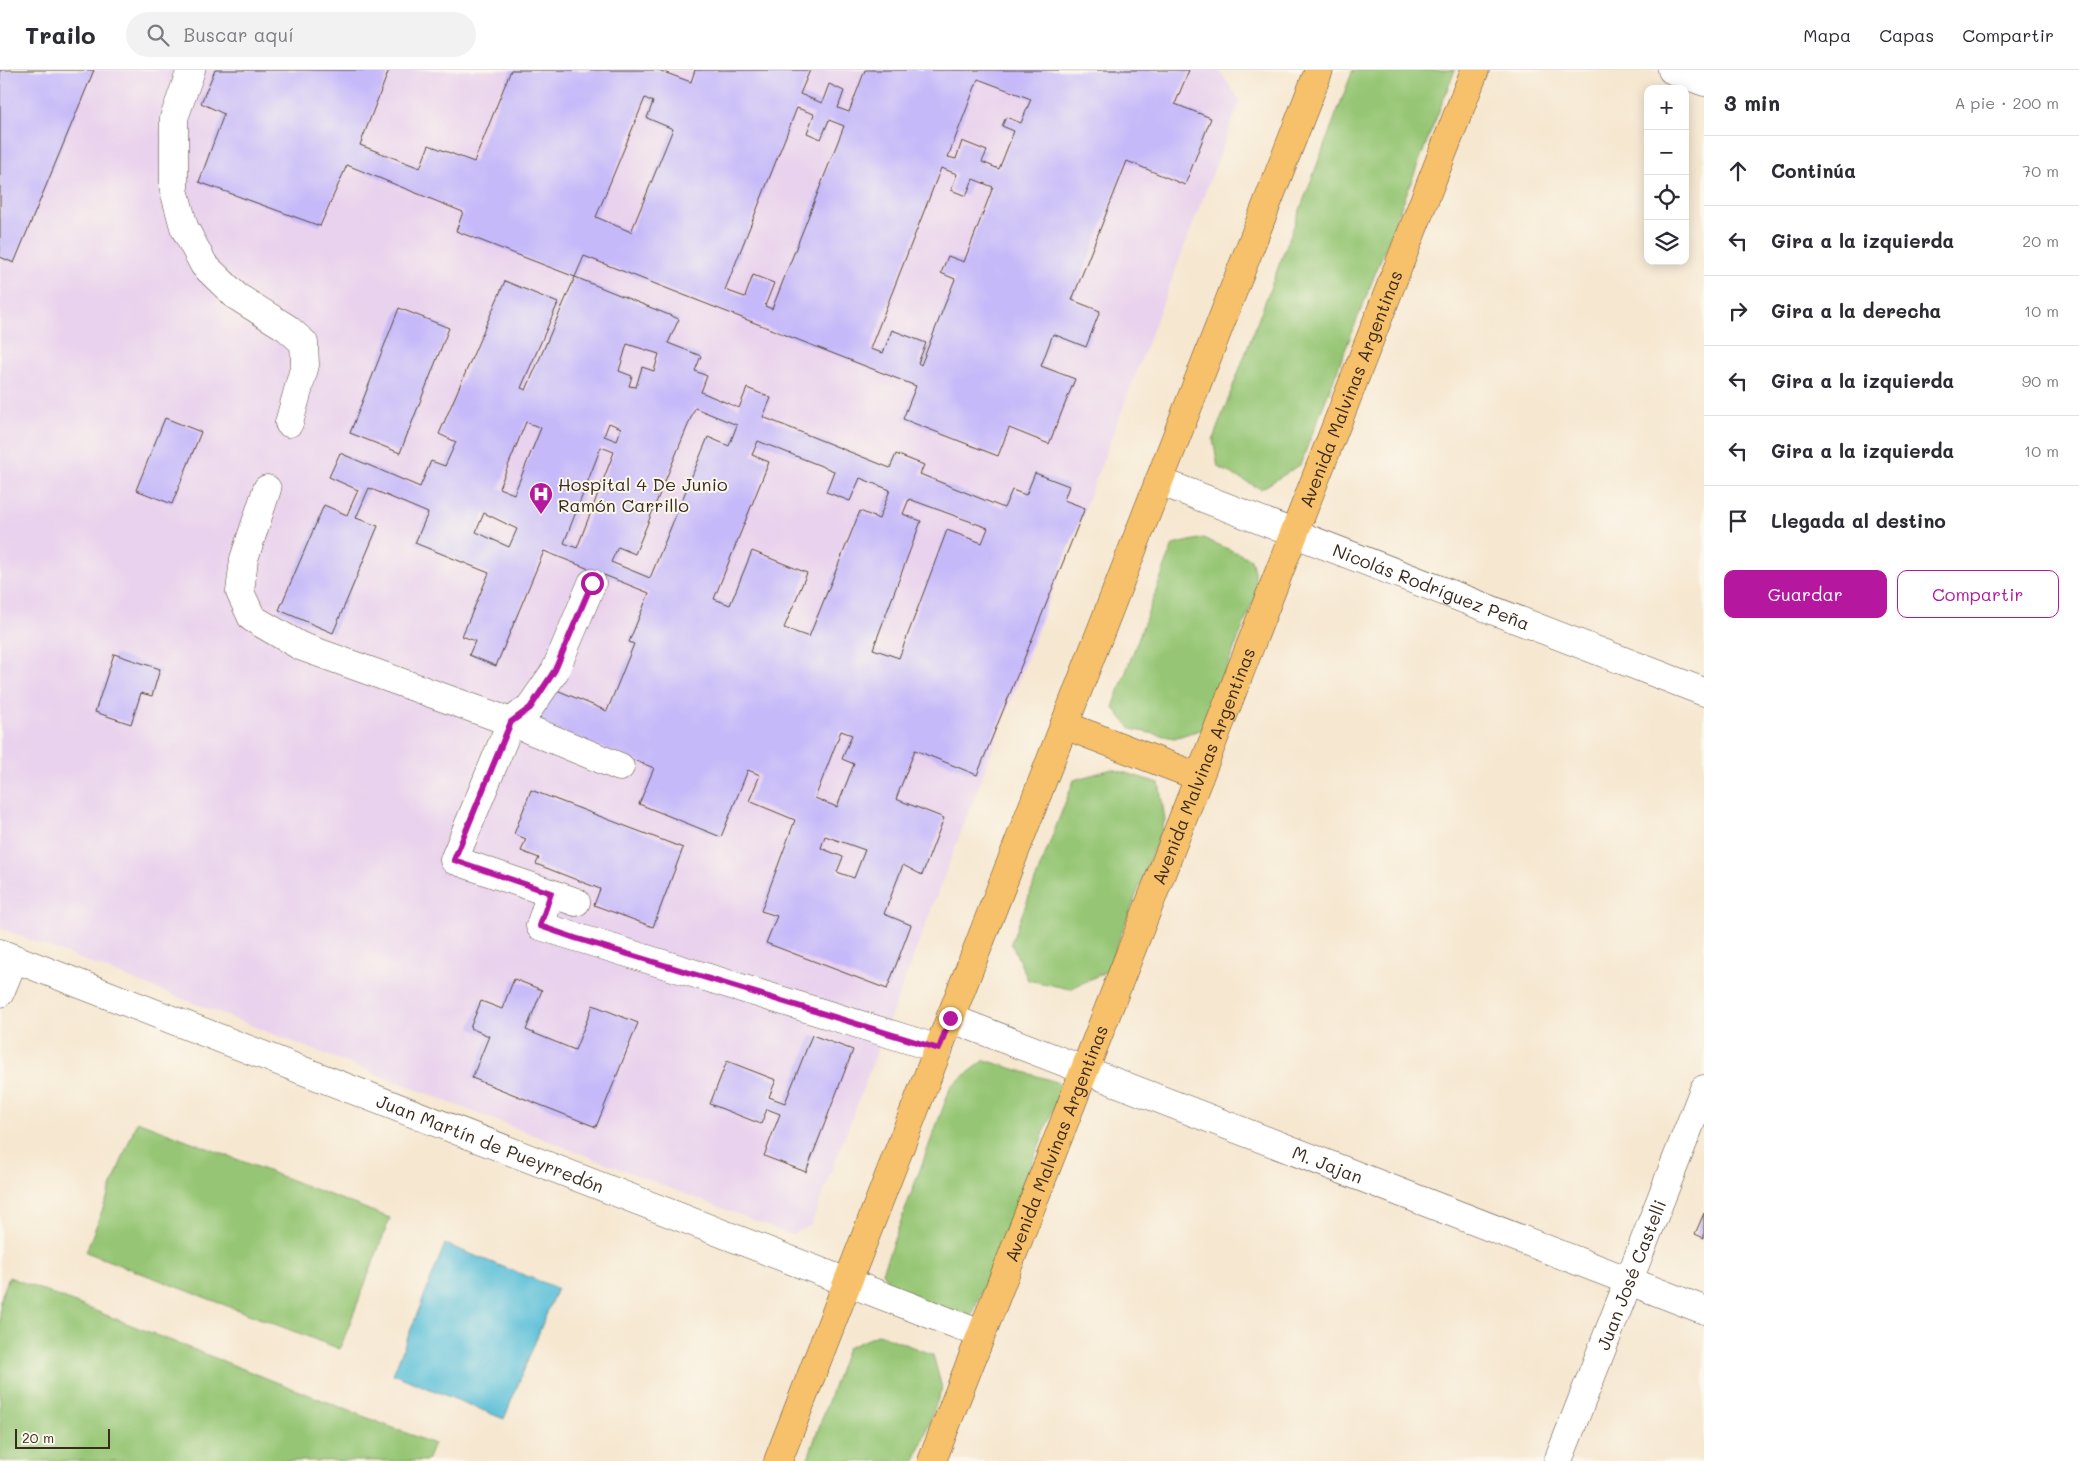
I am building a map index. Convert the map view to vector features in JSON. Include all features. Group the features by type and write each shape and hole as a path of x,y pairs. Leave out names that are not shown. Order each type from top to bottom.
{"main road":[{"path":"778,1461 1319,70"},
{"name":"Avenida Malvinas Argentinas","path":"932,1461 1475,70"},
{"path":"1064,725 1199,777"}],"street":[{"path":"191,70 174,118 174,190 184,227 204,265 236,296 287,328 304,343 305,364 288,423"},
{"path":"1672,70 1704,82"},
{"name":"Nicolás Rodríguez Peña","path":"1159,481 1704,692"},
{"path":"267,488 244,559 240,592 252,618 300,646 511,722 620,767"},
{"path":"576,902 454,860 511,722 530,708 555,670 592,583"},
{"path":"551,893 540,926 939,1049"},
{"path":"0,993 7,956"},
{"name":"Juan Martín de Pueyrredón","path":"7,956 981,1334"},
{"name":"M. Jajan","path":"950,1018 1704,1310"},
{"name":"Juan José Castelli","path":"1558,1461 1704,1089"}],"shaded area":[{"name":"Hospital 4 De Junio Ramón Carrillo","path":"0,70 1219,70 1240,101 811,1225 791,1235 0,928"}],"green space":[{"path":"1353,70 1455,70 1300,465 1261,489 1218,467 1213,439"},
{"path":"1203,538 1251,559 1258,588 1203,729 1174,738 1131,729 1113,707 1173,545"},
{"path":"1112,769 1159,783 1165,820 1107,971 1070,989 1028,980 1011,943 1074,780"},
{"path":"985,1060 1063,1084 971,1318 894,1292 882,1272 951,1086"},
{"path":"137,1121 390,1218 340,1349 86,1252"},
{"path":"9,1277 434,1444 427,1461 0,1461 0,1300"},
{"path":"879,1334 933,1355 942,1388 915,1461 807,1461 847,1348"}],"water":[{"path":"445,1244 557,1288 504,1419 393,1374"}],"building":[{"path":"0,70 94,70 14,263 0,257"},
{"path":"215,70 389,70 360,145 420,168 429,145 474,162 511,70 658,70 691,82 695,70 810,70 800,94 822,103 829,84 844,91 838,108 849,112 865,70 1189,70 1175,104 1211,118 1185,185 1127,161 1072,300 1100,311 1086,347 1053,334 1041,366 1075,379 1049,444 1009,428 998,456 903,419 916,386 584,256 575,277 456,231 463,212 347,165 320,226 199,182 224,114 201,103","holes":["978,79 1031,99 1021,123 1006,117 1002,126 1014,131 999,169 982,162 987,151 962,141 956,159 948,157","645,98 653,102 647,118 673,129 631,232 596,217","797,108 814,114 807,133 821,139 829,120 844,126 772,309 765,306 774,283 753,275 745,297 725,290","941,168 957,174 951,190 966,196 973,179 993,187 964,262 948,256 941,273 955,279 921,365 918,363 926,343 892,330 883,353 870,349"]},
{"path":"575,277 679,319 668,343 701,356 695,371 707,376 701,392 739,408 747,388 771,398 763,417 890,468 896,454 924,465 920,474 1004,508 1012,490 1026,495 1035,473 1069,486 1064,500 1085,508 977,775 915,750 896,799 944,818 922,875 903,865 884,914 911,925 887,989 766,943 777,916 761,911 795,820 749,801 760,775 748,770 721,837 639,804 654,768 538,722 552,688 607,711 634,644 629,642 649,593 544,551 496,666 469,655 475,641 462,636 489,573 415,543 428,513 369,488 356,518 378,526 333,633 279,610 324,505 347,515 358,490 329,477 340,453 420,487 431,461 445,466 456,442 439,434 505,281 558,303 521,388 526,390","holes":["627,344 659,354 654,371 642,367 636,387 629,386 632,376 619,371","695,408 737,425 729,446 708,437 650,578 611,562 618,547 635,554","526,422 541,428 514,494 499,488","609,423 621,428 617,441 604,436","758,441 834,471 826,492 850,501 860,478 890,490 879,519 860,511 809,637 784,628 807,573 752,551 730,605 714,599 769,462 752,455","601,447 614,452 577,548 564,543","909,499 988,528 982,543 947,530 899,658 873,649 921,521 903,514","484,513 517,529 509,547 476,532","841,731 852,735 842,759 854,764 837,807 815,798","825,836 865,850 854,878 837,872 843,857 821,848"]},
{"path":"399,308 449,328 400,453 350,433"},
{"path":"165,418 201,432 172,504 136,490"},
{"path":"114,654 160,669 152,696 141,693 131,724 95,712"},
{"path":"531,790 683,848 653,927 594,905 600,889 536,864 539,858 521,851 526,839 514,834"},
{"path":"514,979 542,990 526,1030 575,1050 593,1005 638,1023 596,1127 472,1078 489,1036 470,1028 481,1001 502,1009"},
{"path":"812,1035 853,1050 806,1172 764,1156 780,1114 767,1109 761,1124 710,1104 727,1061 776,1080 769,1097 785,1103"},
{"path":"1704,1213 1704,1238 1695,1234"}],"place":[{"name":"Hospital 4 De Junio Ramón Carrillo","path":"541,515"}],"route":[{"path":"592,583 555,670 530,708 511,722 454,860 551,893 540,926 575,938 939,1049 950,1018"}]}
